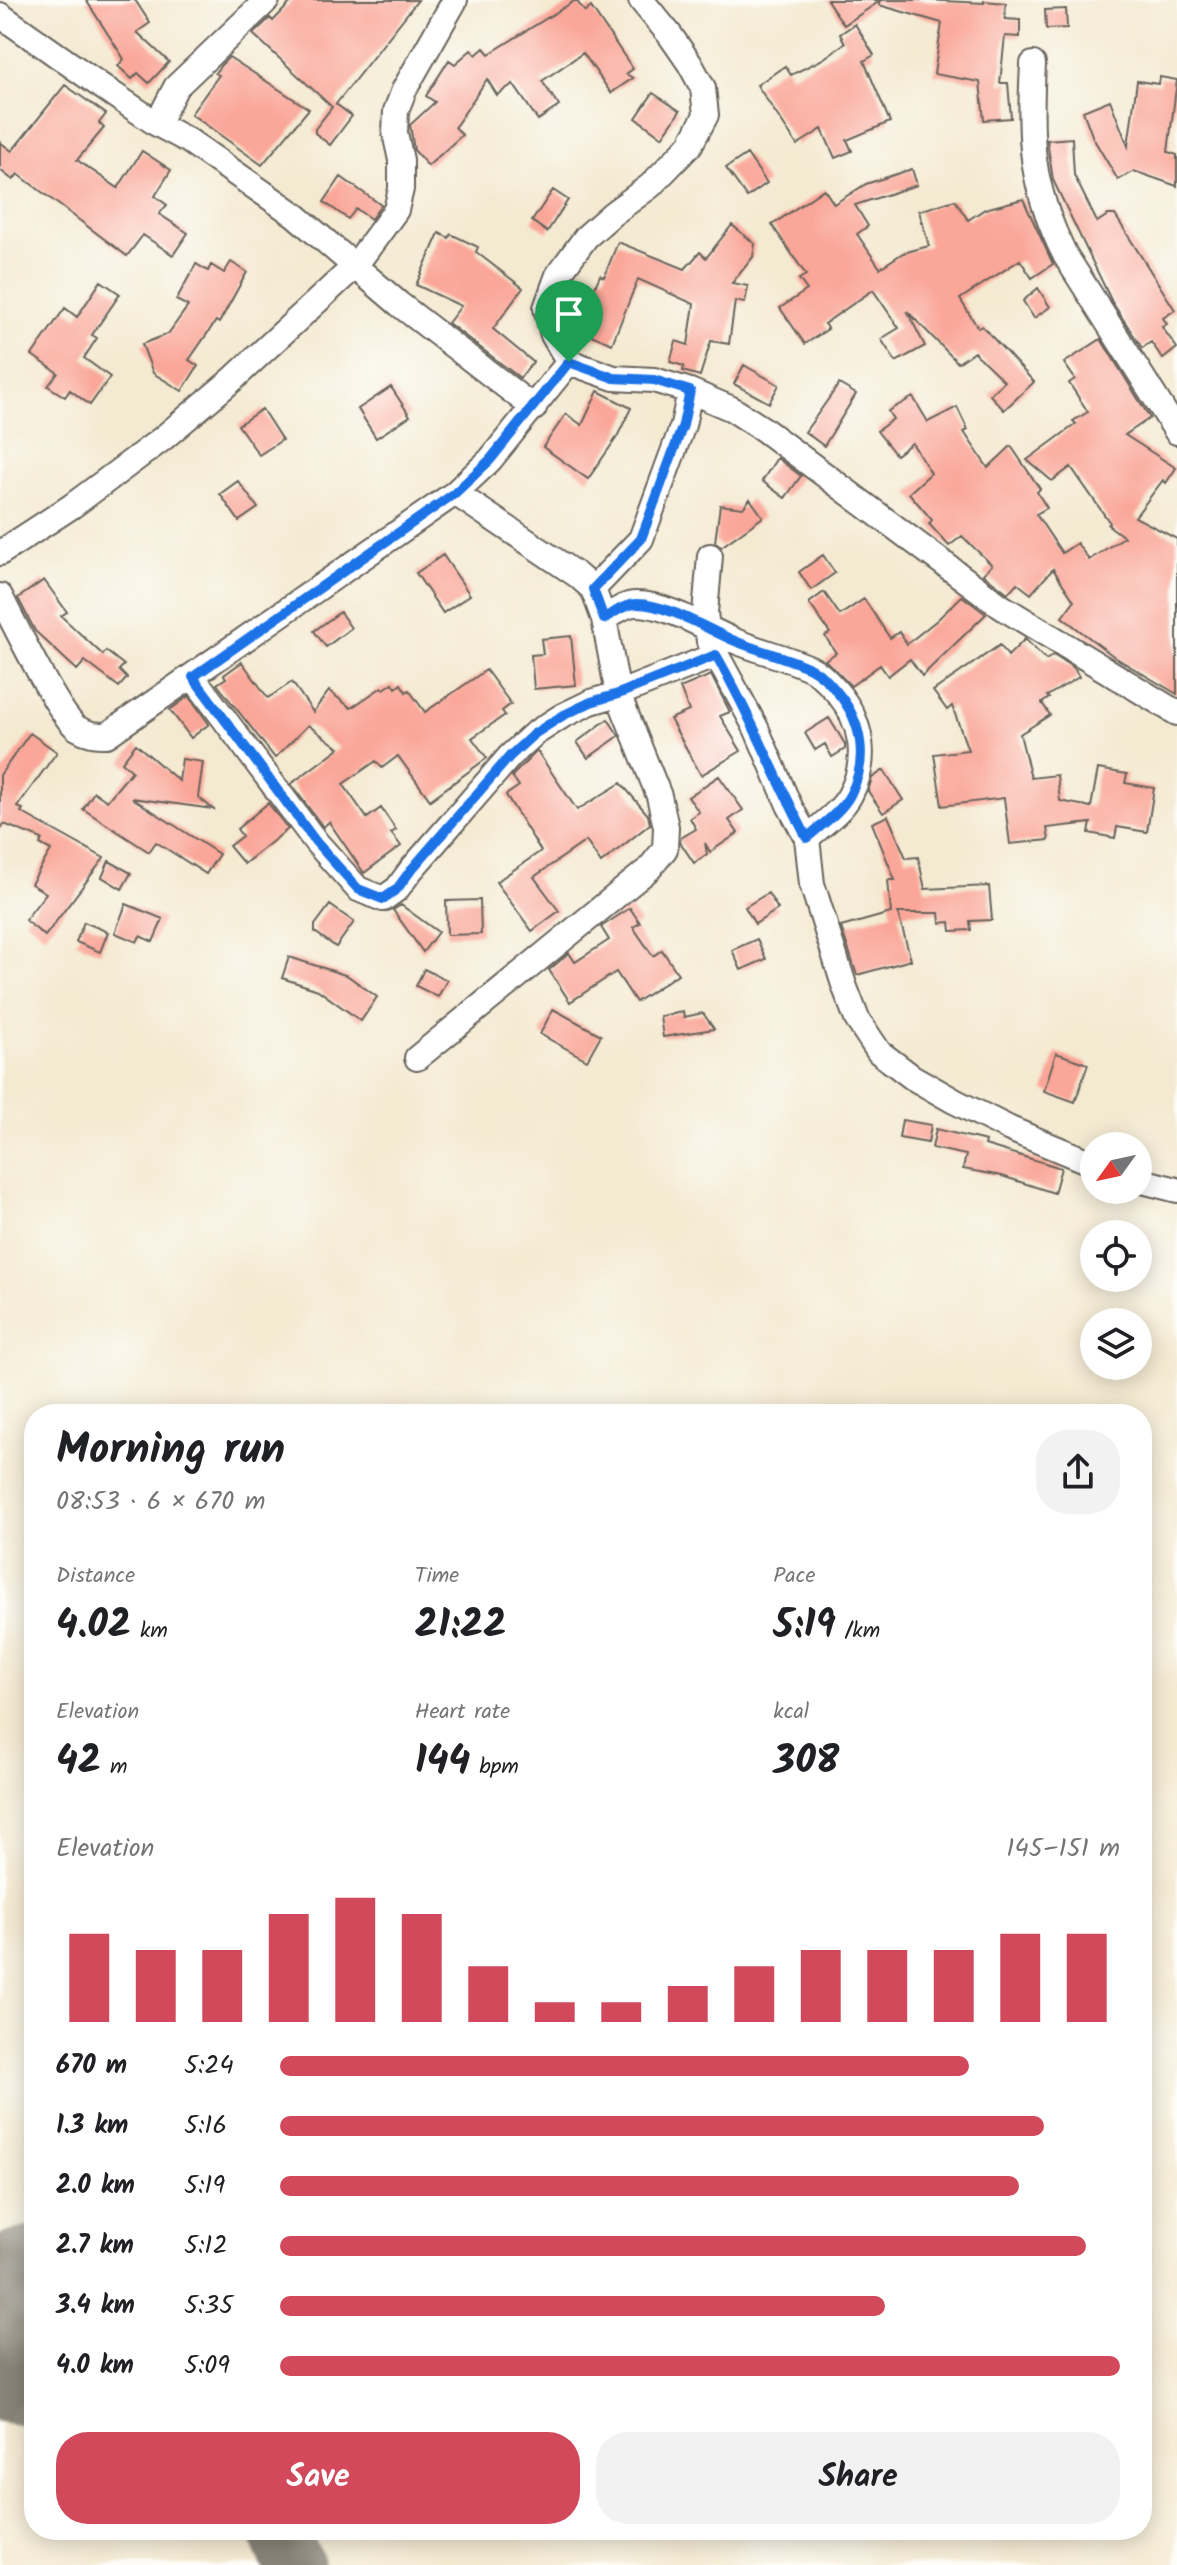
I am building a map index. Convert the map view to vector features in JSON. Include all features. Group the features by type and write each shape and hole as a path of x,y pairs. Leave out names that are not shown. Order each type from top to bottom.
{"street":[{"path":"157,124 176,87 267,0"},
{"path":"0,553 72,506 162,439 243,370 355,266 396,210 401,189 401,160 395,133 396,111 404,90 455,0"},
{"path":"641,0 690,64 703,88 706,115 690,145 650,186 586,237 558,275 546,308 553,335 569,362 614,378 654,380 732,409 1002,607 1177,713"},
{"path":"0,15 295,215 399,304 534,408"},
{"path":"1033,64 1030,116 1032,161 1038,193 1052,229 1065,255 1177,432"},
{"path":"0,596 60,708 74,726 92,735 107,735 455,493 490,460 569,362"},
{"path":"593,589 641,539 683,425 690,391"},
{"path":"417,1058 649,869 665,849 666,827 659,796 618,694 604,619 593,589 455,493"},
{"path":"710,556 705,628 807,838 812,884 857,1019 879,1052 912,1077 1010,1129 1080,1158"},
{"path":"604,619 634,603 661,609 812,669 846,702 861,739 857,779 844,805 807,838"},
{"path":"193,677 316,842 358,889 383,899 397,889 510,756 534,734 571,712 716,655"},
{"path":"1152,1184 1177,1190"}],"building":[{"path":"86,0 135,0 150,23 137,32 169,62 149,83 138,73 132,79 118,66 124,59"},
{"path":"293,0 418,0 336,104 352,116 330,145 315,133 315,129 332,107 253,34 270,18 273,21"},
{"path":"576,0 585,12 591,7 633,69 626,74 633,78 611,93 583,53 542,81 559,106 538,120 513,84 497,95 487,79 455,127 462,135 428,166 414,150 410,125 435,102 426,96 449,60 455,64 471,50 476,55 484,48 489,54"},
{"path":"827,0 1006,3 1005,19 1020,20 1020,37 1005,36 1000,83 1008,83 1011,118 984,120 980,82 934,74 942,23 879,5 880,1 844,25"},
{"path":"1066,9 1067,28 1046,29 1045,10"},
{"path":"855,24 874,55 864,61 890,122 847,140 852,151 835,158 822,129 797,145 757,85 785,66 791,75 823,59 845,43 840,34"},
{"path":"229,57 309,109 262,165 191,114 219,75 215,73"},
{"path":"1160,77 1177,80 1168,152 1177,155 1177,186 1134,171 1118,180 1093,138 1083,111 1110,100 1128,146 1137,81 1159,84"},
{"path":"65,85 106,114 99,123 104,128 77,160 118,188 142,151 171,170 155,196 167,205 159,214 188,233 173,255 143,235 127,256 18,174 13,180 0,170 0,142 12,151"},
{"path":"653,93 680,111 662,137 636,118"},
{"path":"1072,138 1074,175 1097,222 1108,215 1115,215 1175,310 1163,318 1167,324 1162,327 1177,348 1163,359 1151,342 1142,348 1112,302 1053,180 1047,140"},
{"path":"747,154 767,183 747,197 726,168"},
{"path":"912,169 917,185 855,205 868,226 857,234 880,268 903,253 929,246 919,211 955,200 968,220 985,209 1023,199 1053,264 1032,278 1020,260 960,299 978,328 982,326 1034,382 1004,410 990,395 1004,381 974,352 958,363 907,311 925,346 896,362 881,339 899,328 873,290 824,324 828,329 805,344 780,308 807,290 799,279 806,275 772,225 824,189 834,204 866,184"},
{"path":"341,177 381,205 371,219 356,209 348,219 324,202"},
{"path":"553,190 568,200 547,232 532,221"},
{"path":"732,225 755,244 753,257 732,283 748,286 745,303 735,301 729,344 711,341 700,376 683,371 684,366 670,362 676,341 688,345 694,304 638,279 612,344 577,329 618,242 685,269 700,252 706,258"},
{"path":"439,233 449,238 451,234 478,247 476,252 523,288 493,329 533,362 520,378 448,323 461,306 416,285"},
{"path":"231,262 247,272 219,323 216,321 189,360 198,366 182,391 153,373 142,344 168,334 188,306 176,300 196,264 208,271 211,265 224,273"},
{"path":"101,281 120,294 92,335 97,338 84,358 110,377 90,405 70,390 65,397 48,386 58,373 32,355 65,308 77,317"},
{"path":"1038,288 1050,307 1034,318 1023,301"},
{"path":"1101,339 1150,418 1125,435 1176,468 1135,517 1177,539 1177,694 1116,658 1062,617 1074,601 1053,569 1031,594 1017,583 1008,593 983,574 992,565 962,536 949,546 929,524 932,520 909,493 931,473 912,443 896,455 877,431 893,419 888,411 913,397 928,422 957,407 968,430 964,432 988,468 1011,446 1040,489 1037,492 1047,508 1036,514 1062,553 1077,543 1089,560 1124,537 1108,525 1110,523 1071,467 1052,481 1027,460 1088,412 1069,383 1075,379 1064,363"},
{"path":"744,365 779,385 769,403 734,384"},
{"path":"839,384 856,394 824,446 805,432"},
{"path":"391,387 410,416 376,438 358,409"},
{"path":"598,391 631,408 617,437 588,479 543,447 566,414 582,425"},
{"path":"262,409 282,440 259,455 238,425"},
{"path":"777,458 801,476 785,498 762,481"},
{"path":"238,481 258,508 239,521 220,494"},
{"path":"750,499 763,517 721,547 715,542 720,505 743,508"},
{"path":"443,555 470,595 443,613 416,573"},
{"path":"823,555 835,573 811,590 799,572"},
{"path":"44,580 67,612 61,616 103,655 106,651 124,665 119,670 127,678 119,687 85,661 77,670 35,631 18,598"},
{"path":"824,592 840,615 864,599 890,638 899,632 907,644 962,596 986,614 922,676 910,659 888,676 880,665 851,686 825,660 836,653 825,636 830,633 809,603"},
{"path":"340,612 351,628 326,647 314,631"},
{"path":"571,636 576,685 534,689 531,655 543,654 541,639"},
{"path":"1025,639 1046,660 1053,655 1074,668 1079,677 1047,696 1049,698 1042,703 1050,715 1020,734 1031,778 1057,775 1060,801 1091,807 1098,769 1127,774 1125,783 1154,788 1147,832 1117,827 1115,838 1089,833 1091,823 1047,828 1049,840 1010,844 1004,798 942,806 934,754 968,750 952,706 947,710 933,691 1000,645 1008,656"},
{"path":"242,662 268,698 292,682 313,712 329,691 351,708 393,683 396,688 401,684 406,692 409,690 425,712 486,670 511,704 502,711 505,715 472,738 487,758 430,800 398,756 382,768 376,761 343,784 367,818 381,808 396,830 391,833 401,846 364,873 329,822 323,827 291,784 339,748 308,725 275,758 217,684"},
{"path":"711,675 730,712 720,716 741,751 701,775 670,719 689,711 680,688"},
{"path":"189,696 209,724 191,738 170,710"},
{"path":"829,718 845,744 845,749 832,757 825,744 815,750 805,733"},
{"path":"608,719 619,736 588,758 577,742"},
{"path":"30,733 57,752 17,807 104,858 45,936 25,920 46,893 31,884 51,850 40,844 42,839 4,824 0,830 0,775"},
{"path":"136,744 179,781 182,759 203,762 198,797 213,809 132,798 219,854 206,874 156,842 149,852 83,809 94,792 107,801 132,771 122,762"},
{"path":"537,751 577,810 621,783 648,815 650,824 601,863 586,841 534,877 559,911 532,931 496,882 541,851 506,795 519,786 512,776"},
{"path":"884,770 903,800 883,813 868,791 872,778"},
{"path":"719,776 743,810 729,820 738,833 710,852 705,843 707,854 694,863 680,842 681,838 696,829 690,818 699,812 688,797"},
{"path":"268,803 288,829 244,864 229,846 242,836 237,829"},
{"path":"888,816 906,858 918,857 925,889 989,886 992,920 970,921 971,930 951,931 950,922 940,923 939,913 898,913 911,960 857,975 841,927 891,913 888,880 895,880 872,823"},
{"path":"109,861 131,873 122,889 102,877"},
{"path":"768,893 778,909 755,924 745,907"},
{"path":"480,900 481,934 447,935 446,901"},
{"path":"126,904 163,919 153,942 140,936 137,942 115,933"},
{"path":"330,905 354,922 336,947 315,932 315,925"},
{"path":"401,905 438,932 423,952 393,910"},
{"path":"630,908 640,923 633,927 653,956 662,950 678,974 636,1002 616,972 570,1002 549,970 569,953 575,962 609,940 601,927"},
{"path":"84,922 108,932 100,952 76,942"},
{"path":"757,939 766,959 741,970 732,950"},
{"path":"289,957 348,976 377,997 361,1021 318,990 282,978"},
{"path":"424,969 447,980 438,997 416,986"},
{"path":"553,1009 601,1035 587,1060 540,1034"},
{"path":"683,1012 684,1017 703,1013 714,1029 663,1037 660,1016"},
{"path":"1056,1053 1088,1064 1075,1102 1044,1091"},
{"path":"902,1120 931,1125 928,1143 899,1138"},
{"path":"936,1129 986,1141 985,1145 1061,1168 1054,1193 1002,1176 963,1169 966,1155 932,1148"}],"taxiway":[{"path":"0,2266 24,2258"},
{"path":"283,2540 294,2565"}],"runway":[{"path":"0,2345 24,2349"}],"route":[{"path":"569,362 614,378 654,380 690,391 683,425 641,539 593,589 604,619 634,603 661,609 745,645 812,669 846,702 854,718 861,739 857,779 844,805 807,838 789,805 756,728 716,655 591,702 534,734 510,756 391,896 383,899 373,897 358,889 316,842 193,677 455,493 490,460 569,362"}]}
